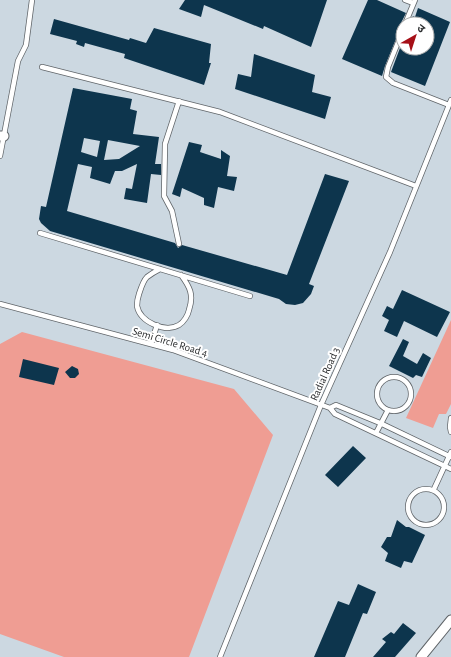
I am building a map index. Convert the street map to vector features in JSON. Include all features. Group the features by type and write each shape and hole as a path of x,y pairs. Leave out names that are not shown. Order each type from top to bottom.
{"street":[{"path":"421,657 451,620"}],"lane":[{"path":"0,156 2,136 18,61 26,45 32,0"},
{"path":"405,0 414,2 408,16"},
{"path":"395,50 388,67 386,77 393,83 449,106"},
{"path":"42,67 220,112 416,186"},
{"name":"Radial Road 3","path":"220,657 321,405 390,252 451,100"},
{"path":"179,101 165,144 164,196 172,211 179,244"},
{"path":"40,233 160,269 171,270 181,275 250,296"},
{"path":"160,269 148,277 141,288 137,304 139,313 150,323 156,325 171,327 175,326 180,324 187,315 190,306 191,293 189,285 181,275"},
{"name":"Semi Circle Road 4","path":"0,304 173,350 330,408 335,414 451,469"},
{"path":"151,344 156,325"},
{"path":"396,378 401,379 406,382 411,391 410,401 403,409 398,411 388,410 380,403 378,392 379,387 386,380 396,378"},
{"name":"Semi Circle Road 4","path":"330,408 336,405 450,455"},
{"path":"376,433 388,410"},
{"path":"451,418 451,432"},
{"path":"434,490 450,455"},
{"path":"422,488 434,490 443,498 445,510 438,521 432,524 420,524 411,517 408,511 409,500 412,494 422,488"}],"shaded area":[{"path":"0,0 451,0 451,657 0,657"},
{"path":"451,320 451,404 446,414 439,414 433,428 406,418"},
{"path":"22,332 234,389 273,435 189,657 64,657 0,634 0,344"}],"building":[{"path":"185,0 327,0 311,47 264,26 263,29 204,5 201,17 179,9"},
{"path":"368,0 377,0 406,13 404,16 395,16 395,41 382,76 342,59"},
{"path":"418,8 450,22 425,86 391,72 397,56 435,56 435,16 415,16"},
{"path":"54,19 129,40 130,38 146,43 154,28 211,44 209,63 211,63 204,85 124,58 125,54 85,43 84,47 76,44 77,41 50,34"},
{"path":"254,54 315,75 312,92 331,97 325,119 235,89 238,74 251,77"},
{"path":"73,88 132,99 130,109 137,111 133,134 159,137 155,164 161,164 161,175 151,174 147,203 124,199 126,188 132,189 137,164 122,171 115,171 110,184 90,178 92,167 78,164 67,211 175,243 178,248 182,245 287,275 325,174 349,181 309,284 314,286 311,294 303,303 295,305 286,304 279,299 50,231 41,223 39,219 41,206 46,207","holes":["84,138 100,141 97,157 81,152","108,140 140,146 119,159 104,160"]},
{"path":"189,142 202,145 200,152 221,159 221,150 230,156 227,176 237,177 234,191 218,187 214,208 204,205 204,198 182,188 180,197 172,194"},
{"path":"402,290 450,312 437,337 404,321 397,337 384,331 389,320 382,316 387,306 393,309"},
{"path":"403,339 409,342 403,356 417,364 423,353 431,358 422,377 416,375 413,378 389,366"},
{"path":"23,359 59,368 54,385 19,377"},
{"path":"72,366 78,369 79,374 75,378 70,378 65,372"},
{"path":"353,446 366,458 338,487 325,475"},
{"path":"397,520 406,527 425,535 412,563 404,561 401,568 385,561 388,553 381,547 387,537 391,537"},
{"path":"358,584 376,592 367,614 363,613 345,657 314,657 338,601 349,605"},
{"path":"403,623 416,633 395,657 373,657 386,642 382,639 391,632 394,634"}]}
